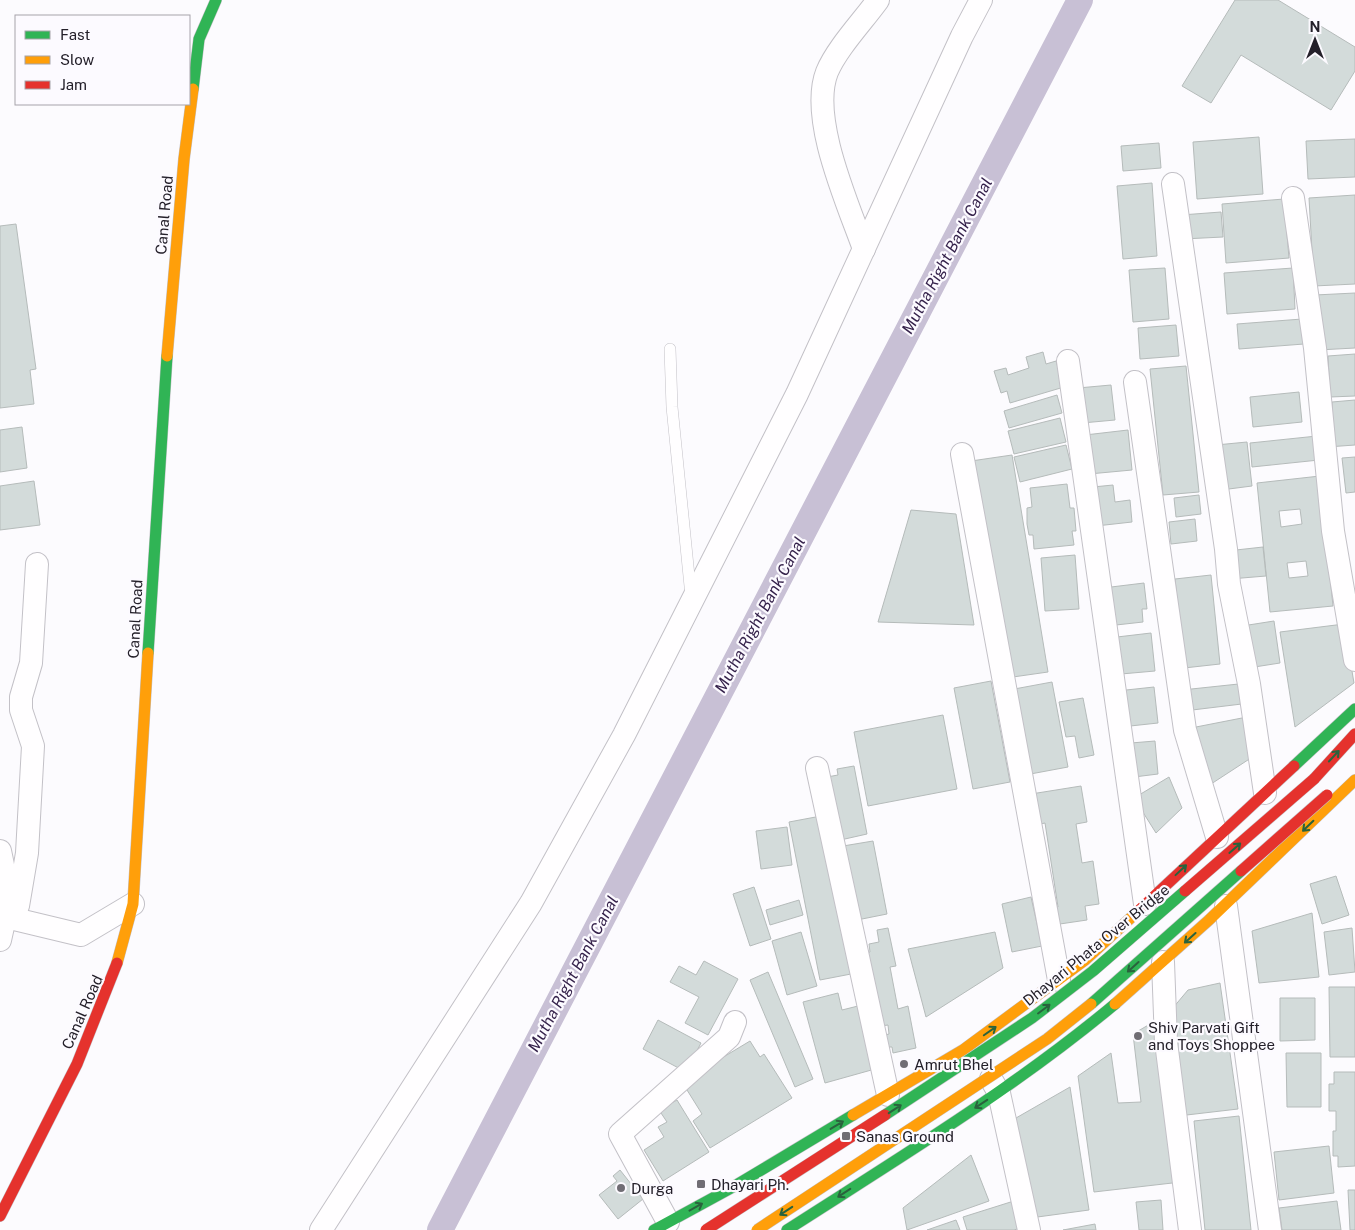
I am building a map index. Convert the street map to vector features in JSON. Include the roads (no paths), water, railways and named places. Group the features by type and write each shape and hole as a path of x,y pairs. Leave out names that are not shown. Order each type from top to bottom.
{"main road":[{"name":"Canal Road","path":"0,1216 68,1080 108,992 124,944 133,904 164,388 184,159 200,39 216,0"},
{"path":"661,1226 733,1187 970,1045 1059,980 1085,960 1355,709"},
{"name":"Dhayari Phata Over Bridge","path":"706,1230 1032,1018 1093,971 1314,779 1355,734"},
{"path":"757,1230 1047,1039 1115,983 1352,775"},
{"path":"788,1230 999,1092 1118,1002 1226,906 1352,775"}],"street":[{"path":"864,249 828,144 822,95 827,72 834,60 878,0"},
{"path":"321,1230 531,903 624,735 797,394 962,36 981,0"},
{"path":"1173,184 1230,584 1249,684 1265,793"},
{"path":"1293,198 1315,348 1333,531 1355,660"},
{"path":"1068,361 1145,904"},
{"path":"1135,382 1185,730 1217,837"},
{"path":"962,454 1059,980"},
{"path":"6,917 18,906 27,853 33,746 21,710 21,704 31,663 36,564"},
{"path":"818,768 888,1095"},
{"path":"0,851 8,886 6,917 0,940"},
{"path":"6,917 81,935 133,904"},
{"path":"1226,906 1270,1230"},
{"path":"1163,962 1166,1042 1190,1230"},
{"path":"661,1226 620,1134 729,1037 735,1022"},
{"path":"970,1045 999,1092 1029,1230"}],"lane":[{"path":"670,349 672,407 692,602"}],"waterway":[{"name":"Mutha Right Bank Canal","path":"440,1230 1080,0"}],"place":[{"name":"Shiv Parvati Gift and Toys Shoppee","path":"1138,1036"},
{"name":"Amrut Bhel","path":"904,1064"},
{"name":"Sanas Ground","path":"846,1136"},
{"name":"Dhayari Ph.","path":"701,1184"},
{"name":"Durga","path":"621,1188"}]}
